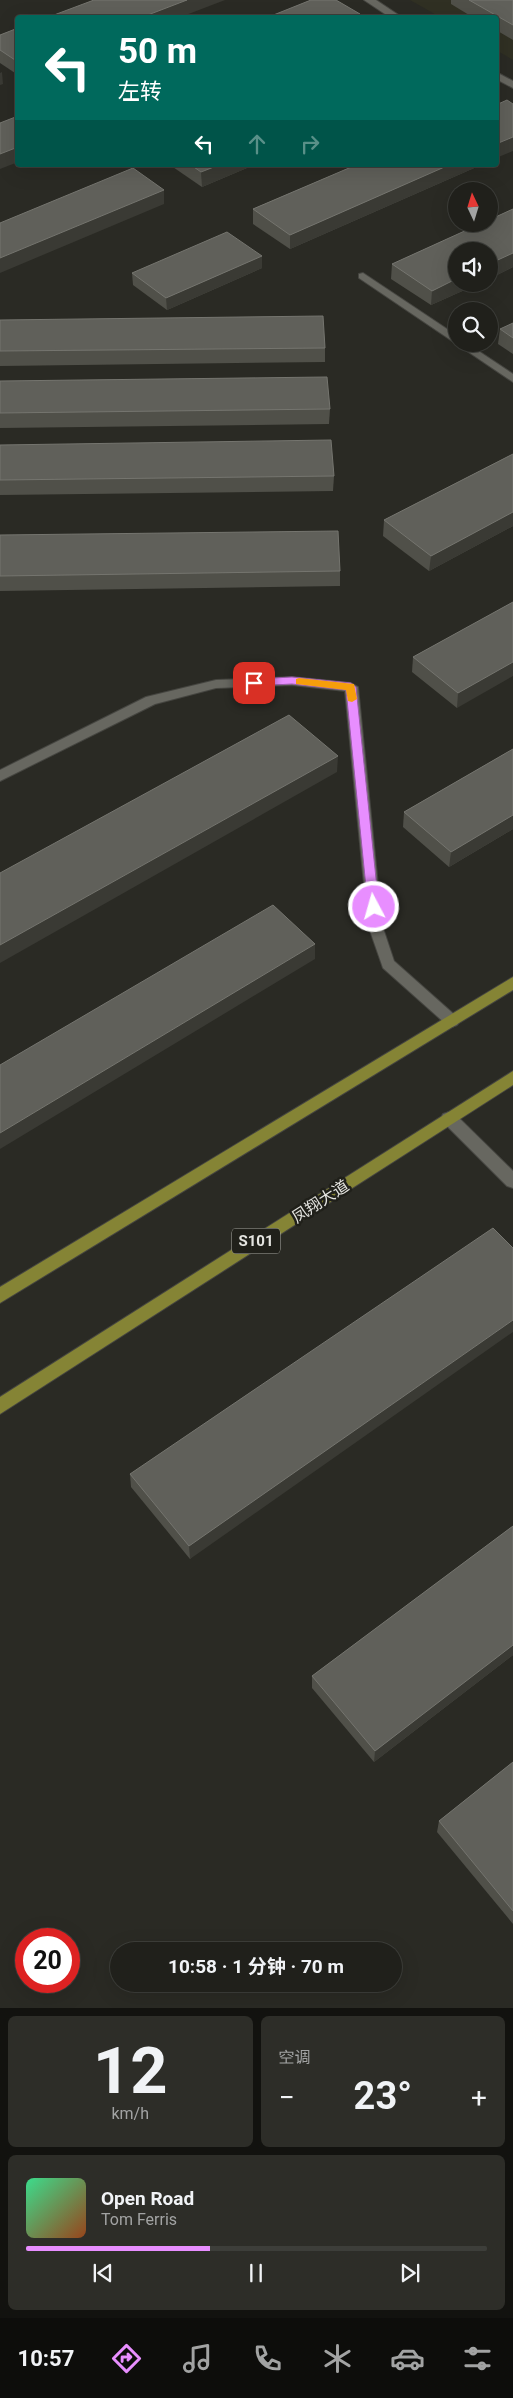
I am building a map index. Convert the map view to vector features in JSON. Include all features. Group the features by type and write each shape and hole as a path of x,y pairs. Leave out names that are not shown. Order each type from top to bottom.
{"main road":[{"path":"0,1296 513,984"},
{"name":"凤翔大道","path":"0,1406 513,1077"}],"street":[{"path":"369,0 394,15"},
{"path":"499,77 513,85"},
{"path":"363,276 448,334"},
{"path":"473,352 513,380"},
{"path":"0,776 152,700 216,684 292,681 351,687 375,926 388,964 452,1021"},
{"path":"449,1118 513,1181"}],"shaded area":[{"path":"410,0 513,0 513,60 499,52 499,15 436,15"}],"building":[{"path":"94,0 187,0 148,15 54,15"},
{"path":"311,0 336,0 360,14 358,15 274,15"},
{"path":"469,0 513,0 513,25 499,17 499,15 495,15"},
{"path":"15,29 15,60 0,50 0,35"},
{"path":"507,100 513,104 513,137 499,143 499,104"},
{"path":"15,117 15,148 0,154 0,123"},
{"path":"194,167 214,167 201,172"},
{"path":"351,167 444,167 290,235 253,209"},
{"path":"133,168 164,190 0,258 0,223"},
{"path":"513,209 513,253 498,260 498,242 448,242 448,283 432,291 392,264 462,232 498,232 498,216"},
{"path":"227,232 262,256 166,298 132,273"},
{"path":"323,316 325,348 0,351 0,320"},
{"path":"513,323 513,338 500,329"},
{"path":"327,377 330,409 0,413 0,381"},
{"path":"331,440 334,476 0,480 0,445"},
{"path":"513,454 513,512 431,556 384,520"},
{"path":"338,531 340,571 0,576 0,535"},
{"path":"513,602 513,662 458,693 413,657"},
{"path":"289,715 338,756 0,945 0,873"},
{"path":"513,749 513,815 451,852 404,812"},
{"path":"273,905 315,944 0,1133 0,1065"},
{"path":"493,1228 513,1248 513,1320 189,1546 130,1474"},
{"path":"513,1526 513,1645 375,1751 312,1676"},
{"path":"513,1762 513,1911 439,1821"}],"slow traffic":[{"path":"299,682 351,687 352,699"}],"route":[{"path":"254,683 292,681 351,687 374,907"}]}
